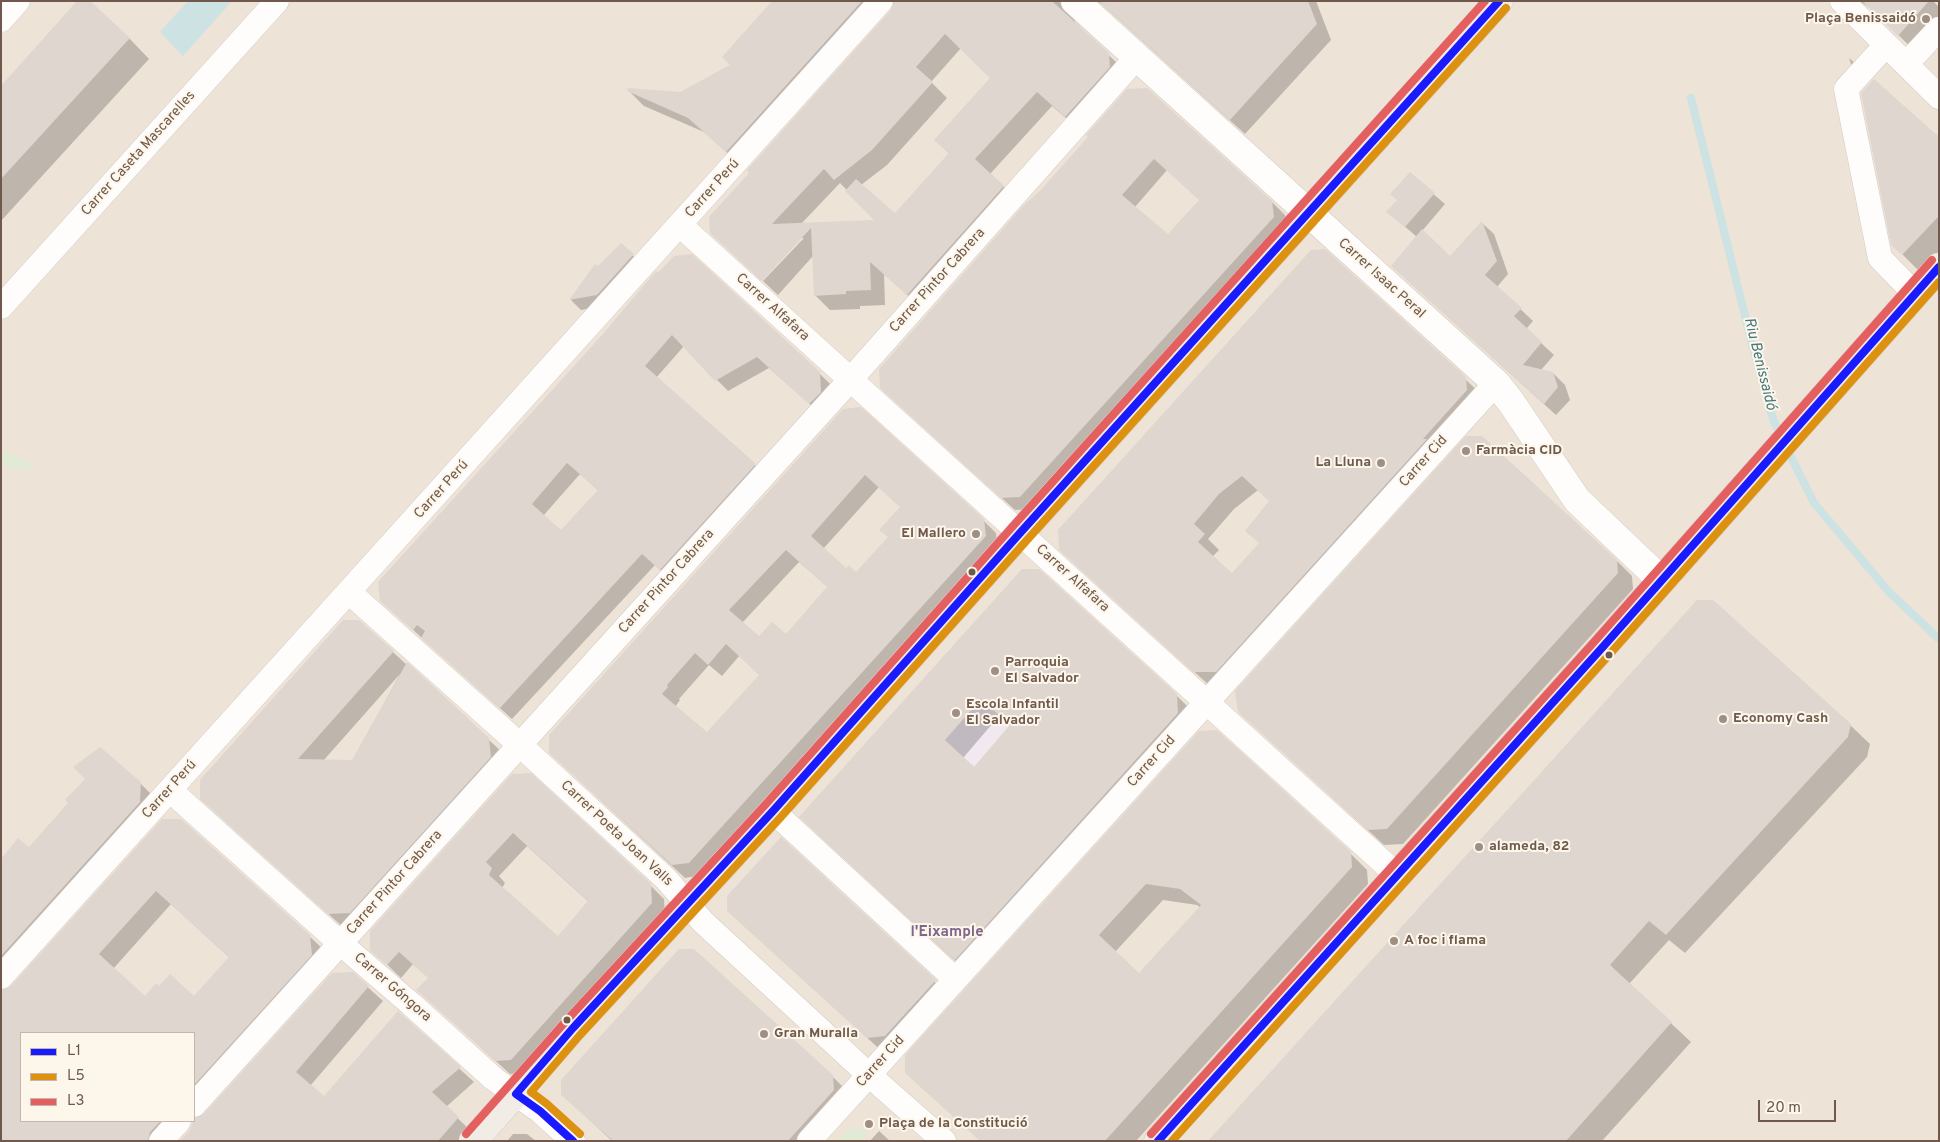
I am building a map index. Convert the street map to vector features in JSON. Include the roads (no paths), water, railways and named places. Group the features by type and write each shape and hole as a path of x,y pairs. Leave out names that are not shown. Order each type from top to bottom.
{"main road":[{"path":"473,1141 773,811 1020,533 1499,1"},
{"path":"1158,1141 1662,580 1939,267"}],"street":[{"path":"1,20 18,1"},
{"name":"Carrer Caseta Mascarelles","path":"1,307 277,1"},
{"name":"Carrer Perú","path":"1,977 680,226 880,1"},
{"name":"Carrer Isaac Peral","path":"1075,1 1496,383 1511,402 1577,500 1662,580"},
{"path":"1842,1 1939,97"},
{"path":"1906,64 1939,29"},
{"path":"1886,45 1846,89 1880,258 1910,299"},
{"name":"Carrer Pintor Cabrera","path":"195,1104 851,379 1137,57"},
{"name":"Carrer Alfafara","path":"680,226 1396,874"},
{"name":"Carrer Cid","path":"809,1141 1496,383"},
{"name":"Carrer Poeta Joan Valls","path":"349,592 666,879 703,922 869,1075 944,1141"},
{"name":"Carrer Góngora","path":"170,790 340,944 412,1004 494,1079 540,1111 573,1141"},
{"path":"773,811 955,979"},
{"path":"161,1141 178,1122"}],"waterway":[{"name":"Riu Benissaidó","path":"1691,98 1753,348 1773,419 1781,436"},
{"name":"Riu Benissaidó","path":"1786,447 1814,503 1889,592 1939,639"}],"place":[{"name":"Plaça Benissaidó","path":"1926,19"},
{"name":"Farmàcia CID","path":"1466,451"},
{"name":"La Lluna","path":"1381,463"},
{"name":"El Mallero","path":"976,534"},
{"name":"Parroquia El Salvador","path":"995,671"},
{"name":"Escola Infantil El Salvador","path":"956,713"},
{"name":"Economy Cash","path":"1723,719"},
{"name":"alameda, 82","path":"1479,847"},
{"name":"A foc i flama","path":"1394,941"},
{"name":"Gran Muralla","path":"764,1034"},
{"name":"Plaça de la Constitució","path":"869,1124"}],"district":[{"name":"l'Eixample","path":"947,933"}]}
